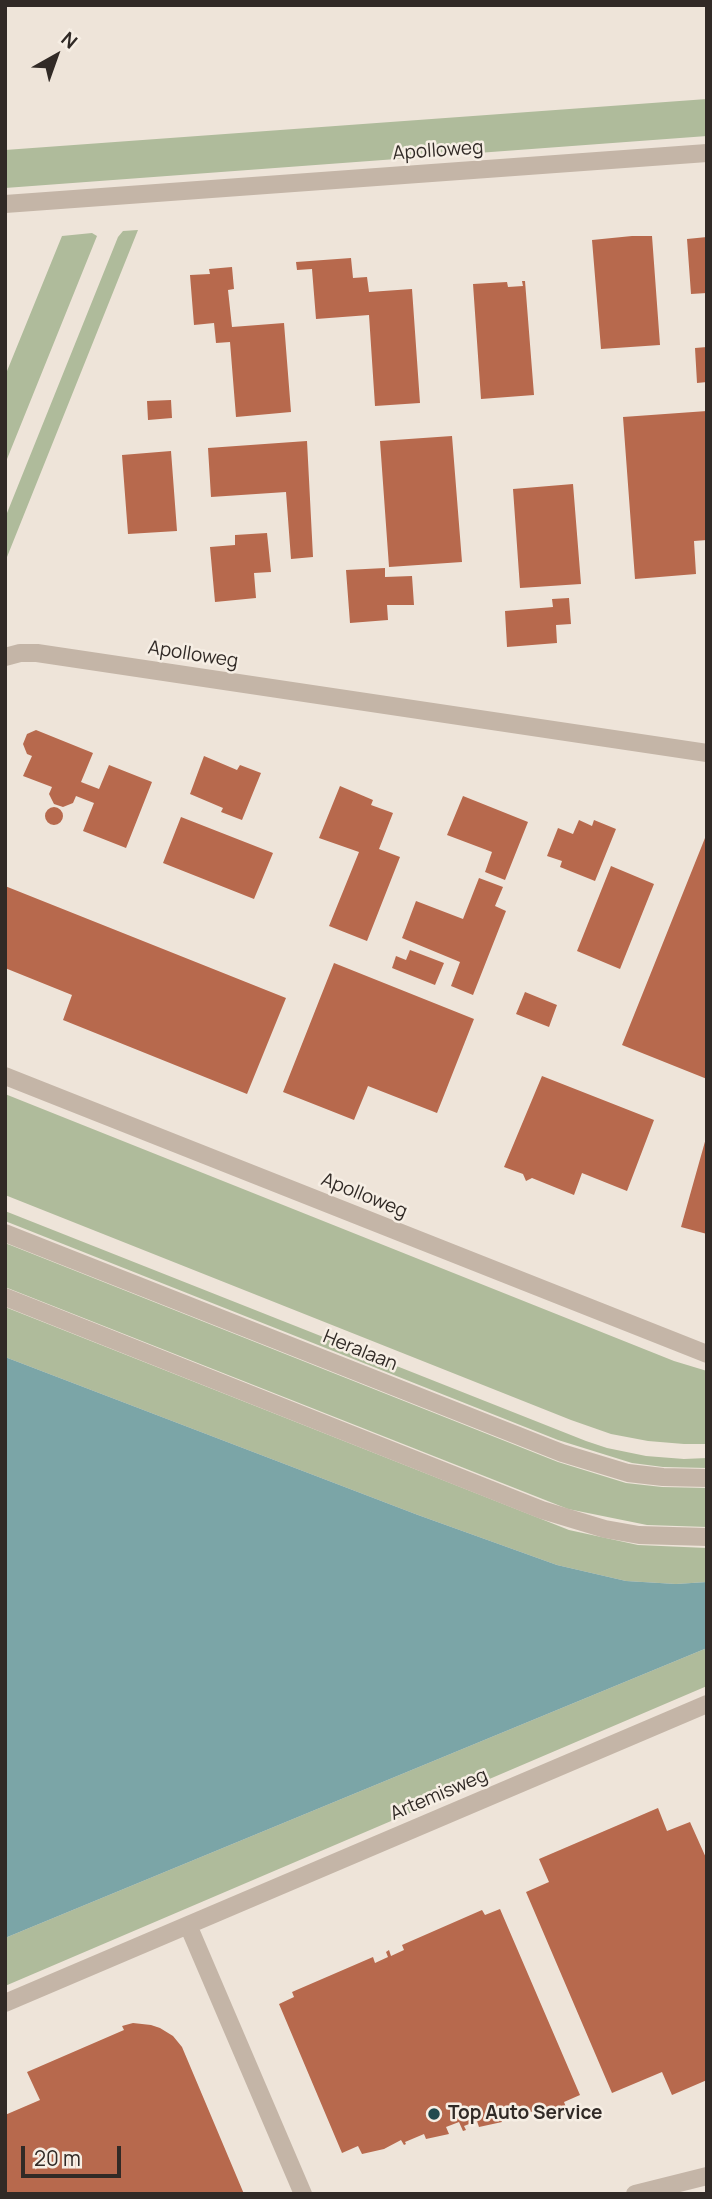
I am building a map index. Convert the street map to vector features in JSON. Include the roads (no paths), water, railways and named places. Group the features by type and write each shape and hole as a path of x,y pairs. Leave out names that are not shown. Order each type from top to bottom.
{"street":[{"name":"Apolloweg","path":"5,204 707,153"},
{"name":"Apolloweg","path":"5,657 20,653 37,653 707,753"},
{"name":"Apolloweg","path":"5,1076 707,1354"},
{"name":"Heralaan","path":"5,1233 594,1464 628,1473 707,1478"},
{"path":"5,1297 542,1510 605,1529 639,1535 707,1537"},
{"name":"Artemisweg","path":"5,2003 707,1703"},
{"path":"188,1925 303,2194"},
{"path":"635,2194 707,2176"}],"water":[{"path":"5,1357 418,1515 557,1565 626,1581 676,1584 707,1582 707,1648 5,1938"}],"place":[{"name":"Top Auto Service","path":"434,2114"}]}
